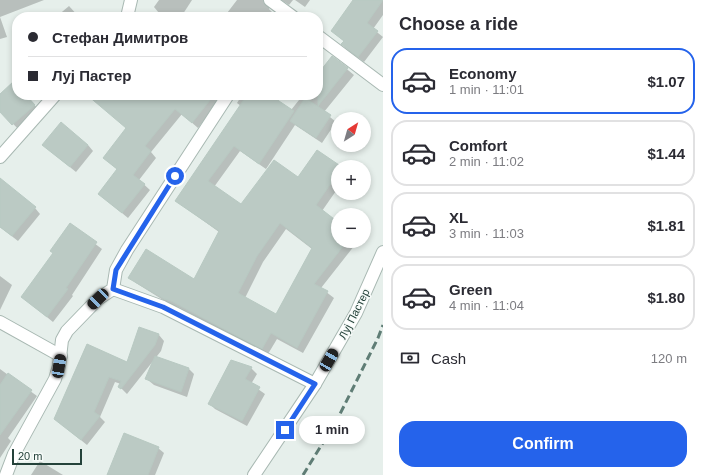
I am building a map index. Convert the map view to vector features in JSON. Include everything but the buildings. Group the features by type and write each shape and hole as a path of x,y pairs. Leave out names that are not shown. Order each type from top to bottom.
{"street":[{"path":"128,12 131,0"},
{"path":"270,0 283,12"},
{"path":"323,40 383,86"},
{"path":"0,157 51,100"},
{"path":"6,475 14,454 54,379 61,356 62,340 67,331 98,299 113,289 116,270 127,250 225,100"},
{"name":"Луј Пастер","path":"254,475 315,384 356,313 383,252"},
{"path":"113,289 163,307 315,384"},
{"path":"0,322 61,356"}],"railway":[{"path":"303,475 337,420 383,325"}],"route":[{"path":"175,176 127,250 116,270 113,289 163,307 315,384 285,430"}]}
